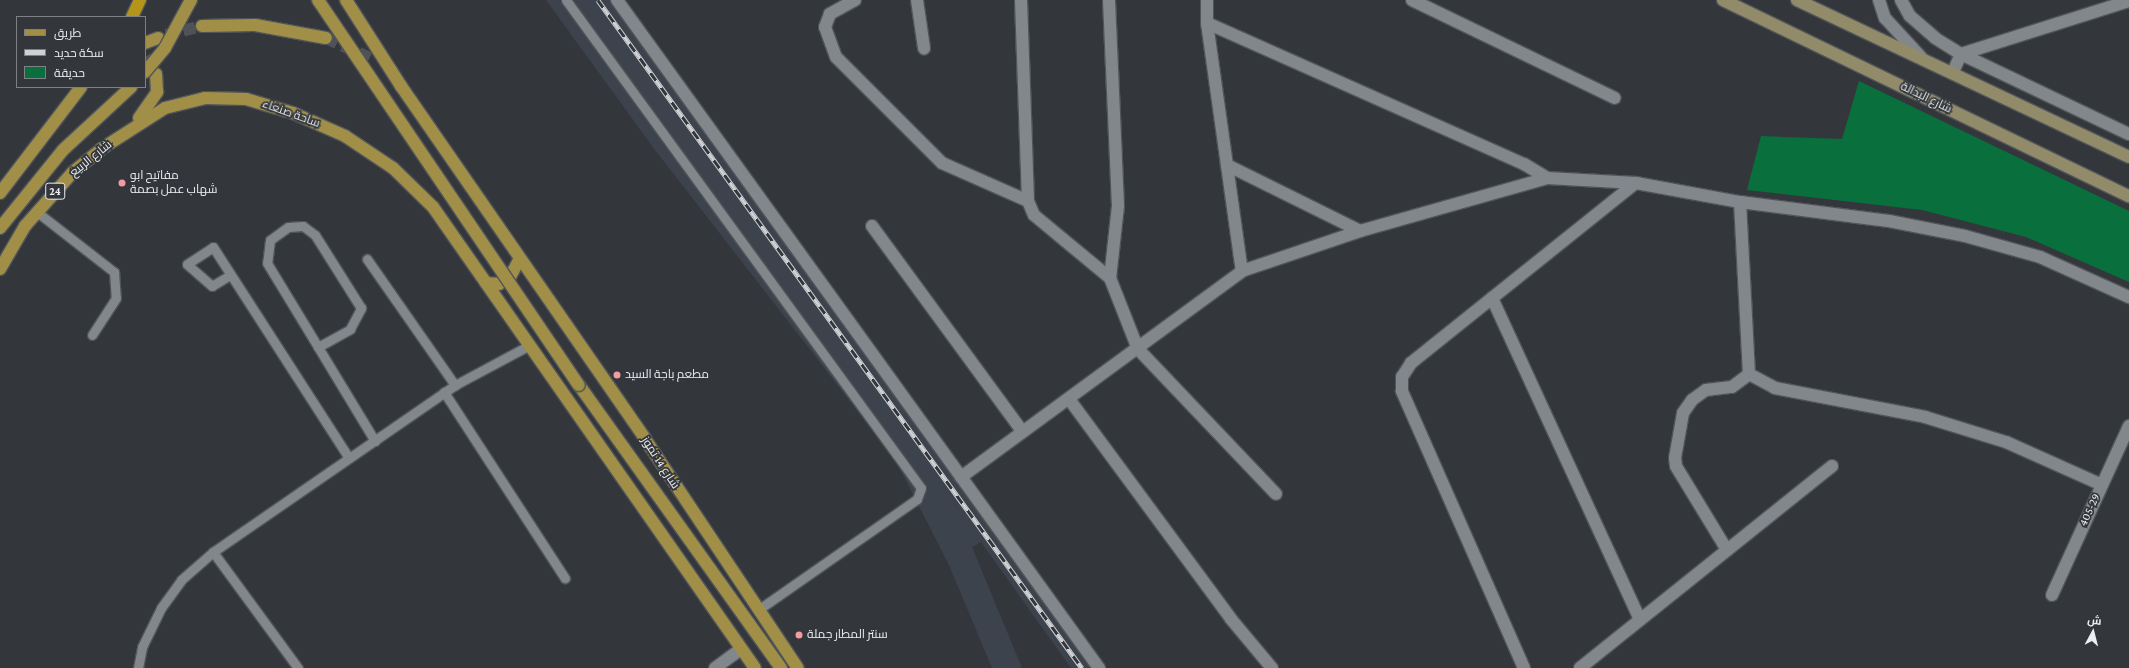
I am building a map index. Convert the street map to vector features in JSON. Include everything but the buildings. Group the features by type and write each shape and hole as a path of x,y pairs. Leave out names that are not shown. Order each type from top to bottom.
{"highway":[{"path":"132,16 140,0"}],"main road":[{"path":"129,129 154,100 151,73 191,0"},
{"path":"318,0 579,385 781,668"},
{"path":"346,0 401,86 519,260 510,278 499,284 486,283"},
{"name":"شارع البدالة","path":"1723,0 2129,196"},
{"path":"1797,0 1953,72 2129,157"},
{"path":"202,26 255,25 326,38"},
{"path":"146,43 158,38"},
{"path":"372,59 401,86"},
{"path":"0,192 80,88"},
{"path":"0,228 35,181 93,121 130,88"},
{"name":"ساحة صنعاء","path":"129,129 165,108 185,102 205,98 246,99 293,113 345,136 393,168 433,207 742,649"},
{"name":"شارع الربيع","path":"0,269 37,212 73,172 129,129"},
{"name":"شارع 14 تموز","path":"519,260 645,439 798,668"},
{"path":"742,649 755,668"}],"street":[{"path":"617,0 1099,668"},
{"path":"855,0 830,14 825,27 836,57 942,164 1028,201"},
{"path":"917,0 924,48"},
{"path":"1021,0 1028,201 1034,215 1110,278"},
{"path":"1109,0 1118,206 1110,278 1138,349 1276,494"},
{"path":"1207,0 1207,23 1242,272"},
{"path":"1412,0 1615,98"},
{"path":"1879,0 1885,18 1921,57"},
{"path":"1901,0 1910,16 1935,38 1961,54 2129,134"},
{"path":"1953,72 1961,54 2129,1"},
{"path":"1207,23 1524,164 1547,178"},
{"path":"1227,165 1360,231"},
{"path":"961,477 1242,272 1360,231 1547,178 1636,183 1740,202 1889,221 1965,236 2040,257 2129,297"},
{"path":"1524,668 1402,391 1402,377 1411,363 1636,183"},
{"path":"1740,202 1749,374"},
{"path":"872,226 1022,432"},
{"path":"1492,298 1640,620"},
{"path":"1749,374 1775,388 1925,417 1998,440 2102,485"},
{"path":"1727,550 1676,466 1675,458 1684,413 1692,400 1706,390 1732,387 1749,374"},
{"path":"1069,398 1231,619 1272,668"},
{"name":"405-29","path":"2052,595 2129,426"},
{"path":"1580,668 1832,466"},
{"path":"715,668 742,649"}],"lane":[{"path":"566,0 921,488 917,499 758,610"},
{"path":"37,212 114,272 116,298 92,335"},
{"path":"318,348 350,329 361,308 315,235 303,226 288,227 270,240 267,262 318,348 374,440"},
{"path":"230,275 212,286 187,264 213,247 349,458"},
{"path":"367,259 455,385"},
{"path":"138,668 142,647 161,608 181,580 213,552 444,392 530,345"},
{"path":"444,392 565,578"},
{"path":"213,552 298,668"}],"shaded area":[{"path":"546,0 622,0 1104,668 1071,668 981,542 972,547 1022,668 992,668 949,565 895,459 655,150"}],"green space":[{"path":"1859,81 2129,211 2129,282 2026,237 1922,210 1747,190 1761,136 1842,139"}],"tunnel":[{"path":"166,35 202,26"},
{"path":"326,38 372,59"},
{"path":"146,58 156,73"}],"railway":[{"path":"598,0 1082,668"}],"place":[{"name":"مفاتيح ابو شهاب عمل بصمة","path":"122,183"},
{"name":"مطعم باجة السيد","path":"617,375"},
{"name":"سنتر المطار جملة","path":"799,635"}]}
